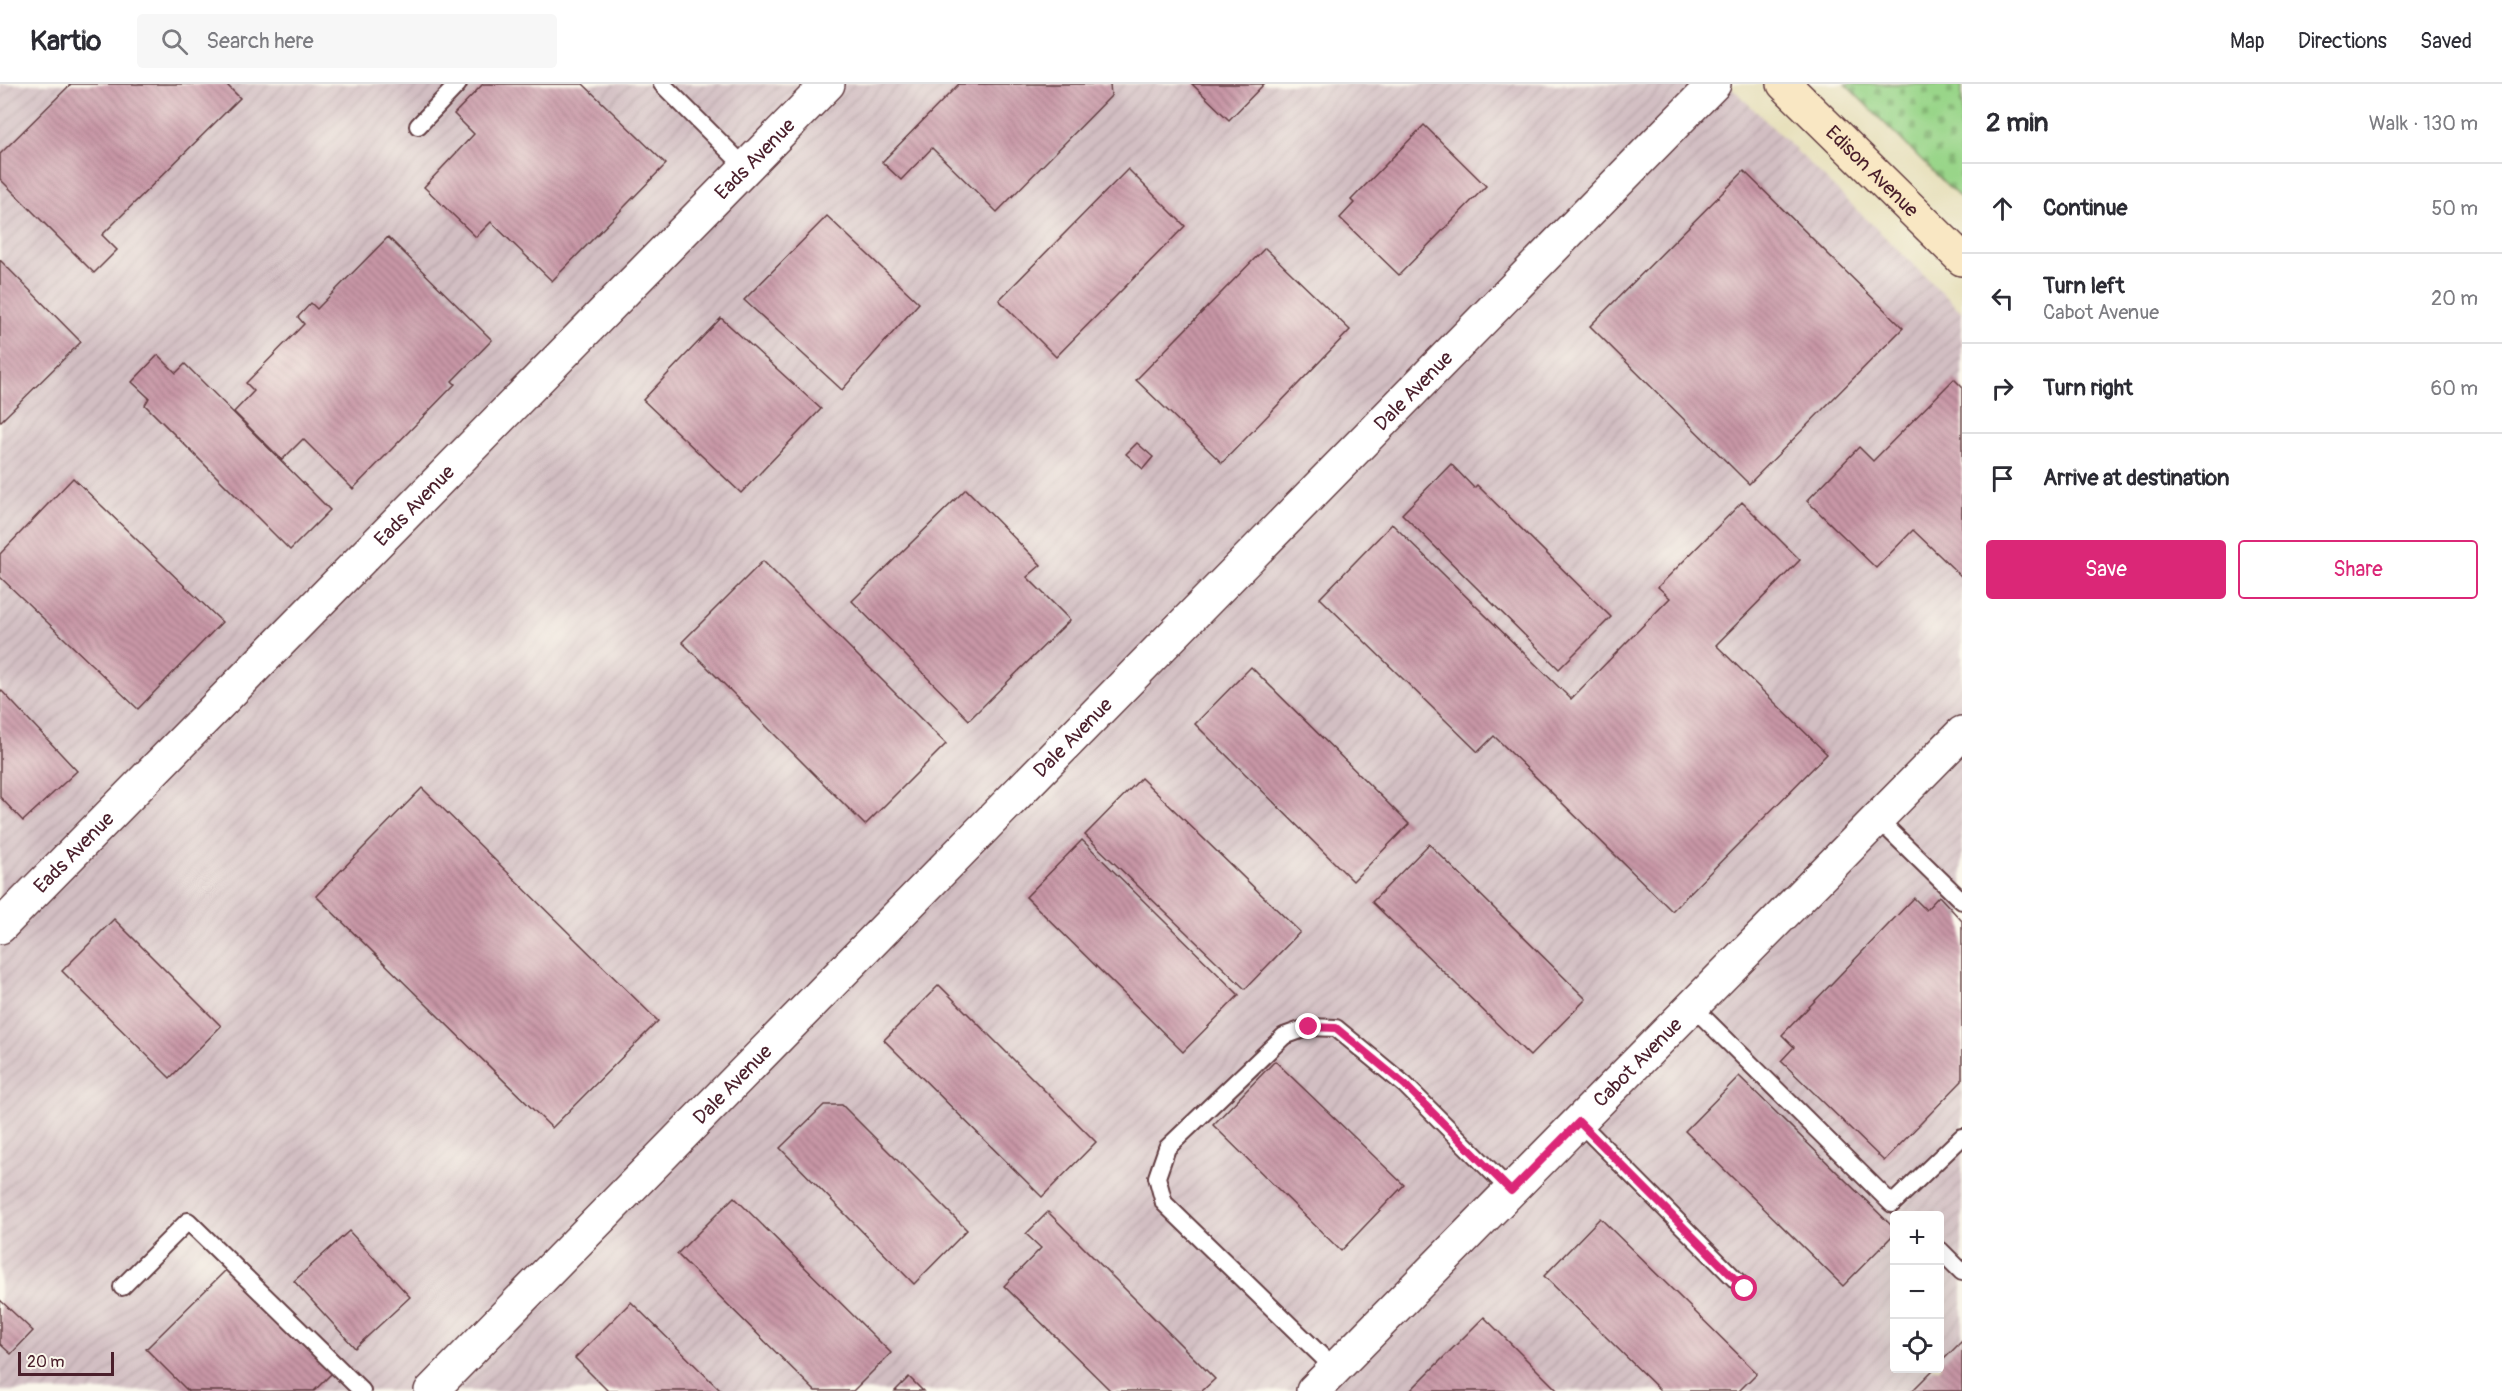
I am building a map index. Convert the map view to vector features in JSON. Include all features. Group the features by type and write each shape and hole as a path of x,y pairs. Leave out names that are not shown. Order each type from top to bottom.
{"street":[{"name":"Eads Avenue","path":"0,927 828,84"},
{"name":"Dale Avenue","path":"431,1391 1714,84"},
{"name":"Edison Avenue","path":"1784,84 1962,259"},
{"name":"Cabot Avenue","path":"1324,1380 1962,733"}],"lane":[{"path":"418,126 458,84"},
{"path":"662,84 746,168"},
{"path":"1877,818 1962,901"},
{"path":"1692,1007 1898,1210 1962,1137"},
{"path":"1324,1380 1164,1203 1157,1177 1167,1148 1284,1036 1309,1027 1336,1028 1405,1085 1511,1191"},
{"path":"1579,1122 1745,1289"},
{"path":"123,1287 189,1221 362,1391"},
{"path":"1944,1254 1962,1272"}],"shaded area":[{"path":"0,84 1728,84 1962,312 1962,1391 0,1391"}],"green space":[{"path":"1845,84 1962,84 1962,200"}],"building":[{"path":"71,84 226,84 240,98 102,235 117,250 94,273 0,179 0,154"},
{"path":"483,84 583,84 666,164 552,281 491,222 476,237 424,187 474,134 454,114"},
{"path":"959,84 1110,84 1111,96 997,212 932,148 901,180 882,162"},
{"path":"1192,84 1264,84 1229,120"},
{"path":"1424,125 1486,186 1399,275 1340,218 1354,203 1351,200"},
{"path":"1128,169 1185,226 1056,357 999,300"},
{"path":"1744,171 1903,328 1749,484 1590,326"},
{"path":"827,216 919,303 842,390 744,300"},
{"path":"388,237 492,340 452,381 455,384 353,489 303,439 282,460 234,412 254,391 246,383 304,324 298,317 311,303 317,309"},
{"path":"1265,248 1350,330 1222,463 1136,380"},
{"path":"0,260 81,342 0,422"},
{"path":"721,318 821,409 741,493 643,400"},
{"path":"158,355 176,373 185,364 330,510 290,550 145,405 149,398 132,382"},
{"path":"1954,379 1962,387 1962,577 1913,530 1876,568 1807,501 1859,447 1873,461"},
{"path":"1137,443 1153,457 1143,469 1126,454"},
{"path":"1451,464 1474,488 1477,485 1611,617 1559,669 1402,514"},
{"path":"73,478 222,622 138,709 0,577 0,554"},
{"path":"966,489 1041,565 1027,577 1070,620 969,720 852,601"},
{"path":"1742,502 1800,560 1716,645 1827,754 1672,911 1494,736 1478,752 1320,598 1392,524 1571,699 1670,598 1658,587"},
{"path":"763,561 946,744 865,825 682,642"},
{"path":"1251,667 1409,824 1353,881 1195,724"},
{"path":"0,689 77,771 23,821 0,797"},
{"path":"1141,778 1300,932 1245,989 1085,835"},
{"path":"422,788 658,1021 552,1128 316,896"},
{"path":"1082,840 1239,995 1183,1052 1026,897"},
{"path":"1429,844 1586,999 1530,1056 1372,902"},
{"path":"1939,896 1962,921 1962,1081 1884,1161 1781,1061 1794,1047 1782,1035 1914,898 1926,910"},
{"path":"114,919 221,1026 170,1078 62,971"},
{"path":"939,985 1096,1142 1042,1197 884,1040"},
{"path":"1275,1061 1404,1185 1341,1251 1213,1125"},
{"path":"1739,1076 1890,1224 1890,1238 1843,1286 1685,1131"},
{"path":"824,1105 842,1105 967,1230 914,1284 780,1148"},
{"path":"734,1197 891,1353 853,1391 815,1391 677,1254"},
{"path":"1048,1212 1215,1379 1202,1391 1111,1391 1004,1286 1041,1248 1026,1234"},
{"path":"1600,1218 1757,1373 1739,1391 1661,1391 1544,1276"},
{"path":"349,1231 410,1297 355,1348 294,1281"},
{"path":"229,1267 334,1371 314,1391 188,1391 146,1349"},
{"path":"0,1300 33,1331 11,1354 0,1344"},
{"path":"631,1302 721,1391 608,1391 575,1358"},
{"path":"1484,1317 1558,1391 1410,1391"},
{"path":"1962,1341 1962,1391 1912,1391 1930,1373 1944,1373 1944,1359"},
{"path":"909,1377 923,1391 895,1391"}],"route":[{"path":"1309,1027 1336,1028 1405,1085 1479,1156 1511,1191 1579,1122 1745,1289"}]}
